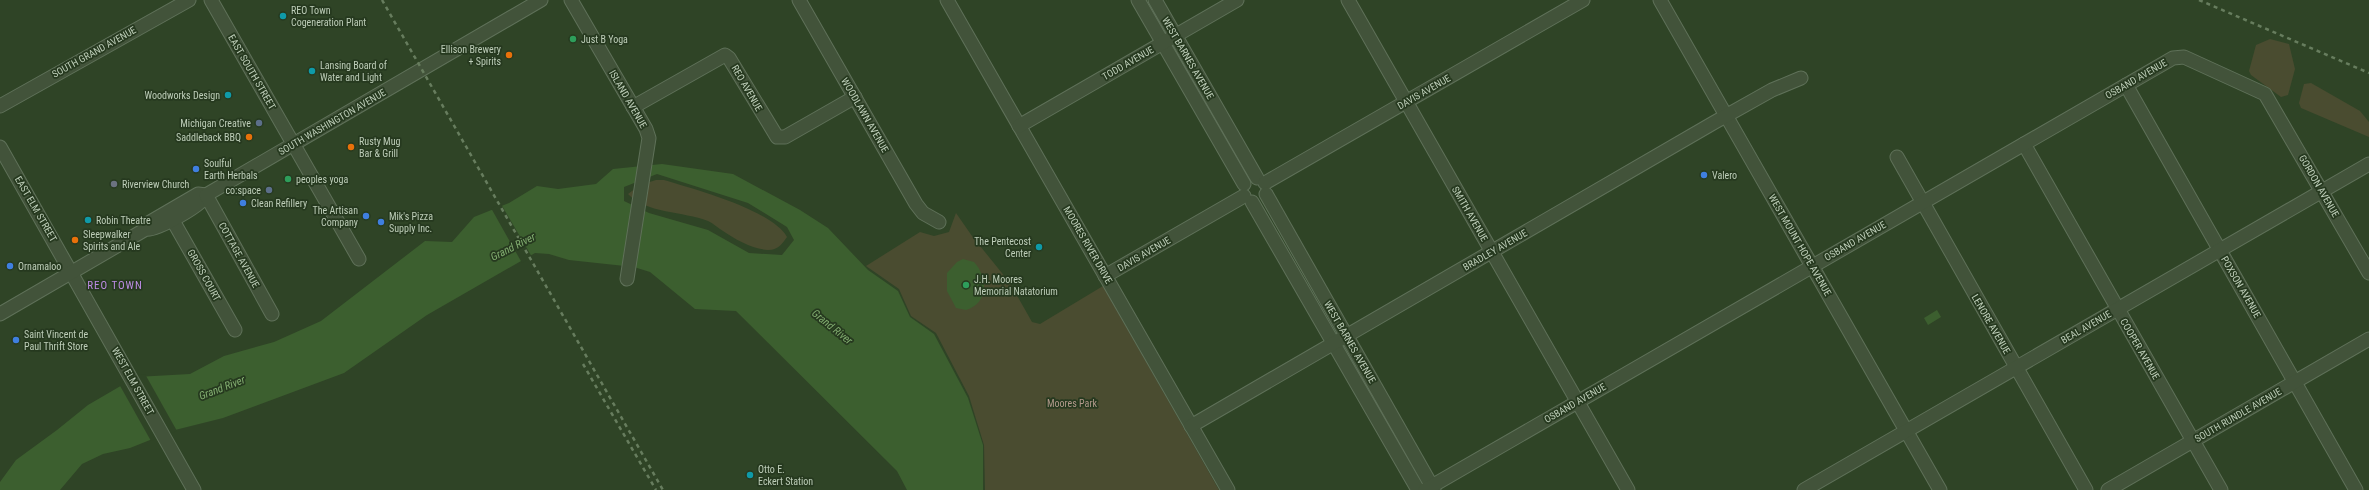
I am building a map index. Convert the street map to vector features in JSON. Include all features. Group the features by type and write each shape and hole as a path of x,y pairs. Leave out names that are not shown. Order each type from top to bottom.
{"street":[{"name":"SOUTH GRAND AVENUE","path":"0,106 189,0"},
{"name":"EAST SOUTH STREET","path":"211,0 359,258"},
{"name":"SOUTH WASHINGTON AVENUE","path":"146,229 154,230 202,202 206,195 541,0"},
{"name":"ISLAND AVENUE","path":"571,0 646,129 648,146 627,279"},
{"name":"WOODLAWN AVENUE","path":"799,0 916,204 923,213 939,222"},
{"name":"MOORES RIVER DRIVE","path":"947,0 1228,490"},
{"name":"WEST BARNES AVENUE","path":"1138,0 1247,194 1418,490"},
{"name":"WEST BARNES AVENUE","path":"1155,0 1262,185 1430,489"},
{"name":"TODD AVENUE","path":"1020,126 1237,0"},
{"name":"SMITH AVENUE","path":"1348,0 1628,490"},
{"name":"DAVIS AVENUE","path":"1262,185 1583,0"},
{"name":"WEST MOUNT HOPE AVENUE","path":"1660,0 1940,490"},
{"name":"REO AVENUE","path":"633,107 725,55 729,58 777,137 785,137 855,97"},
{"name":"OSBAND AVENUE","path":"1430,489 1922,202 2174,58 2180,57 2259,90 2270,99"},
{"name":"BRADLEY AVENUE","path":"1191,426 1726,116 1787,82 1801,78"},
{"name":"POXSON AVENUE","path":"2126,85 2356,490"},
{"name":"GORDON AVENUE","path":"2270,99 2369,273"},
{"name":"COOPER AVENUE","path":"2024,144 2221,490"},
{"name":"EAST ELM STREET","path":"0,147 72,272"},
{"name":"LENORE AVENUE","path":"1896,157 2086,490"},
{"name":"BEAL AVENUE","path":"1804,490 2369,164"},
{"path":"1249,179 1262,185 1262,200 1247,194 1249,179"},
{"name":"SOUTH WASHINGTON AVENUE","path":"0,314 146,229 150,222 193,197 202,193 206,195"},
{"name":"DAVIS AVENUE","path":"1105,276 1247,194"},
{"name":"COTTAGE AVENUE","path":"206,195 272,314"},
{"name":"GROSS COURT","path":"172,219 235,330"},
{"name":"WEST ELM STREET","path":"72,272 194,490"},
{"name":"SOUTH RUNDLE AVENUE","path":"2108,490 2369,339"}],"green space":[{"path":"2270,39 2289,44 2295,69 2288,95 2281,97 2251,75 2249,71 2256,45"},
{"path":"2311,83 2360,111 2369,122 2369,137 2301,108 2299,103 2304,84"},
{"path":"656,180 664,180 694,189 749,209 779,227 787,237 777,248 768,250 756,248 733,238 708,221 655,209 636,200 628,194 640,185"},
{"name":"Moores Park","path":"956,213 972,236 1010,283 1032,322 1040,324 1103,286 1219,490 985,490 984,445 969,396 936,333 911,316 899,289 866,266 920,232 934,236 949,232"}],"water":[{"name":"Grand River","path":"662,164 733,174 800,210 828,228 868,270 898,291 910,317 934,334 968,398 983,445 983,490 907,490 897,471 736,311 695,309 650,272 634,267 569,260 549,254 535,253 427,315 344,373 223,418 175,430 130,448 103,454 82,464 60,490 0,490 0,482 16,460 88,405 136,377 190,374 224,356 274,342 321,321 425,241 452,242 474,217 509,203 537,186 558,189 596,184 613,169","holes":["657,174 748,203 787,227 794,240 782,255 749,253 708,230 649,213 624,201 624,187"]},
{"name":"J.H. Moores Memorial Natatorium","path":"963,259 974,262 979,268 984,282 984,289 979,302 974,307 966,310 956,308 947,291 947,273 957,262"},
{"path":"1937,310 1941,317 1928,325 1924,318"}],"pier":[{"path":"501,204 532,257 522,263 491,208"},
{"path":"145,374 177,431 151,441 119,384 136,375"}],"railway":[{"path":"382,0 663,490"},
{"path":"2199,0 2369,73"},
{"path":"583,364 656,490"}],"place":[{"name":"REO Town Cogeneration Plant","path":"283,16"},
{"name":"Just B Yoga","path":"573,39"},
{"name":"Ellison Brewery + Spirits","path":"509,55"},
{"name":"Lansing Board of Water and Light","path":"312,71"},
{"name":"Woodworks Design","path":"228,95"},
{"name":"Michigan Creative","path":"259,123"},
{"name":"Saddleback BBQ","path":"249,137"},
{"name":"Rusty Mug Bar & Grill","path":"351,147"},
{"name":"Soulful Earth Herbals","path":"196,169"},
{"name":"Valero","path":"1704,175"},
{"name":"peoples yoga","path":"288,179"},
{"name":"Riverview Church","path":"114,184"},
{"name":"co:space","path":"269,190"},
{"name":"Clean Refillery","path":"243,203"},
{"name":"The Artisan Company","path":"366,216"},
{"name":"Robin Theatre","path":"88,220"},
{"name":"Mik's Pizza Supply Inc.","path":"381,222"},
{"name":"Sleepwalker Spirits and Ale","path":"75,240"},
{"name":"The Pentecost Center","path":"1039,247"},
{"name":"Ornamaloo","path":"10,266"},
{"name":"J.H. Moores Memorial Natatorium","path":"966,285"},
{"name":"Saint Vincent de Paul Thrift Store","path":"16,340"},
{"name":"Otto E. Eckert Station","path":"750,475"}],"district":[{"name":"REO TOWN","path":"115,285"}]}
